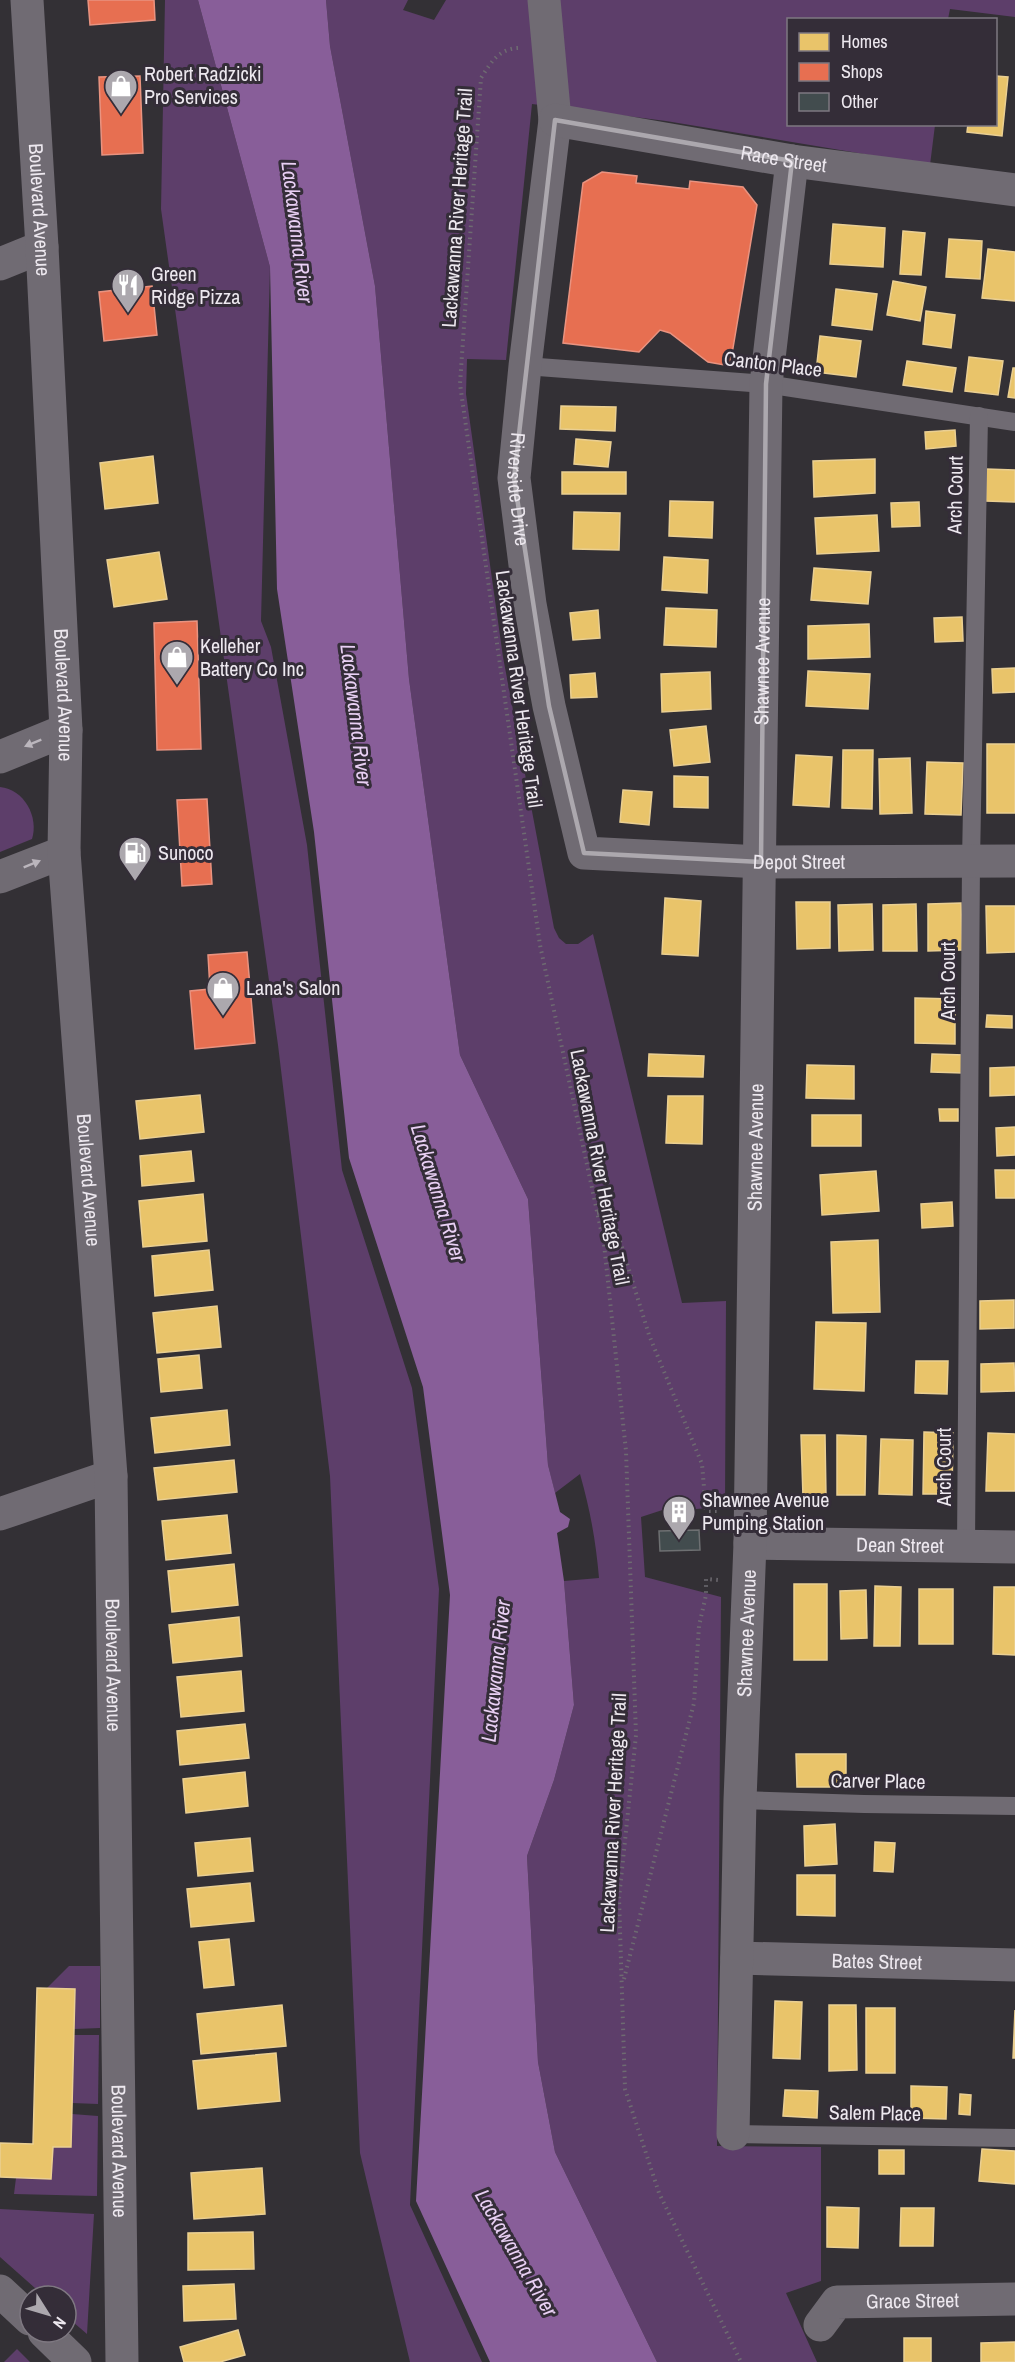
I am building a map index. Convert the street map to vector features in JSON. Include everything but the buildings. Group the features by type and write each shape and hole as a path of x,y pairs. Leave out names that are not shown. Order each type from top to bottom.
{"street":[{"name":"Boulevard Avenue","path":"27,0 42,247 66,730 64,852 111,1476 122,2362"},
{"name":"Riverside Drive","path":"544,0 555,120 525,366 514,478 530,604 549,706 584,853"},
{"name":"Race Street","path":"555,120 792,161 1015,190"},
{"name":"Shawnee Avenue","path":"733,2134 740,1800 750,1543 766,384 792,161"},
{"path":"0,264 42,247"},
{"path":"0,757 66,730"},
{"path":"0,877 64,852"},
{"name":"Depot Street","path":"584,853 761,862 1015,861"},
{"path":"0,1514 111,1476"},
{"name":"Dean Street","path":"750,1543 1015,1547"},
{"name":"Bates Street","path":"737,1958 1015,1965"},
{"path":"0,2291 18,2308"},
{"name":"Grace Street","path":"820,2325 837,2302 1015,2299"},
{"path":"56,2344 75,2362"}],"lane":[{"name":"Canton Place","path":"525,366 766,384 1015,422"},
{"name":"Arch Court","path":"966,1547 971,862 979,416"},
{"name":"Carver Place","path":"740,1800 1015,1806"},
{"name":"Salem Place","path":"733,2134 1015,2138"}],"path":[{"name":"Lackawanna River Heritage Trail","path":"549,45 506,49 491,62 481,78 460,384 540,945 604,1244 626,1451 632,1570 636,1735 619,1898 625,2089 659,2193 741,2362"},
{"path":"597,1213 604,1212 613,1218 649,1335 702,1464 706,1511 724,1511"},
{"path":"622,1986 694,1703 699,1626 706,1595 706,1579 723,1580"}],"highlighted area":[{"path":"555,120 792,161 766,384 761,862 584,853 549,706 514,478"}],"shaded area":[{"path":"165,0 198,0 270,267 261,621 271,647 307,845 342,1170 412,1388 439,1589 410,2205 482,2362 410,2362 360,2153 330,1476 278,1045 161,209"},
{"path":"326,0 408,0 403,10 434,20 446,0 1015,0 1015,17 950,9 948,18 787,18 787,126 935,126 930,165 666,121 532,104 506,360 467,359 466,394 503,657 554,928 559,938 566,944 578,944 593,934 682,1303 726,1301 725,1506 687,1510 687,1502 641,1517 645,1577 721,1597 717,2146 821,2147 821,2281 786,2293 817,2362 657,2362 555,2152 538,2062 527,1856 554,1780 574,1705 564,1581 599,1578 598,1565 590,1513 580,1474 555,1493 548,1465 528,1199 460,1055 409,679 375,286 330,46"},
{"path":"0,787 9,789 23,799 31,813 34,831 32,839 0,852"},
{"path":"69,1966 100,1966 100,2028 74,2029 75,1989 47,1988"},
{"path":"74,2035 99,2035 98,2104 72,2103"},
{"path":"72,2114 98,2116 97,2196 14,2194 16,2178 51,2178 53,2147 71,2147"},
{"path":"0,2209 94,2214 87,2334 78,2326 78,2284 30,2284 0,2257"},
{"path":"17,2349 30,2362 4,2362"}],"water":[{"name":"Lackawanna River","path":"198,0 326,0 330,46 375,286 409,679 460,1055 528,1199 548,1465 560,1512 570,1519 568,1527 557,1533 564,1581 574,1705 554,1780 527,1856 538,2062 555,2152 657,2362 490,2362 416,2201 450,1595 423,1387 349,1158 314,832 277,589 270,267"}],"place":[{"name":"Robert Radzicki Pro Services","path":"121,115"},
{"name":"Green Ridge Pizza","path":"128,314"},
{"name":"Kelleher Battery Co Inc","path":"177,686"},
{"name":"Sunoco","path":"135,882"},
{"name":"Lana's Salon","path":"223,1017"},
{"name":"Shawnee Avenue Pumping Station","path":"679,1541"}]}
